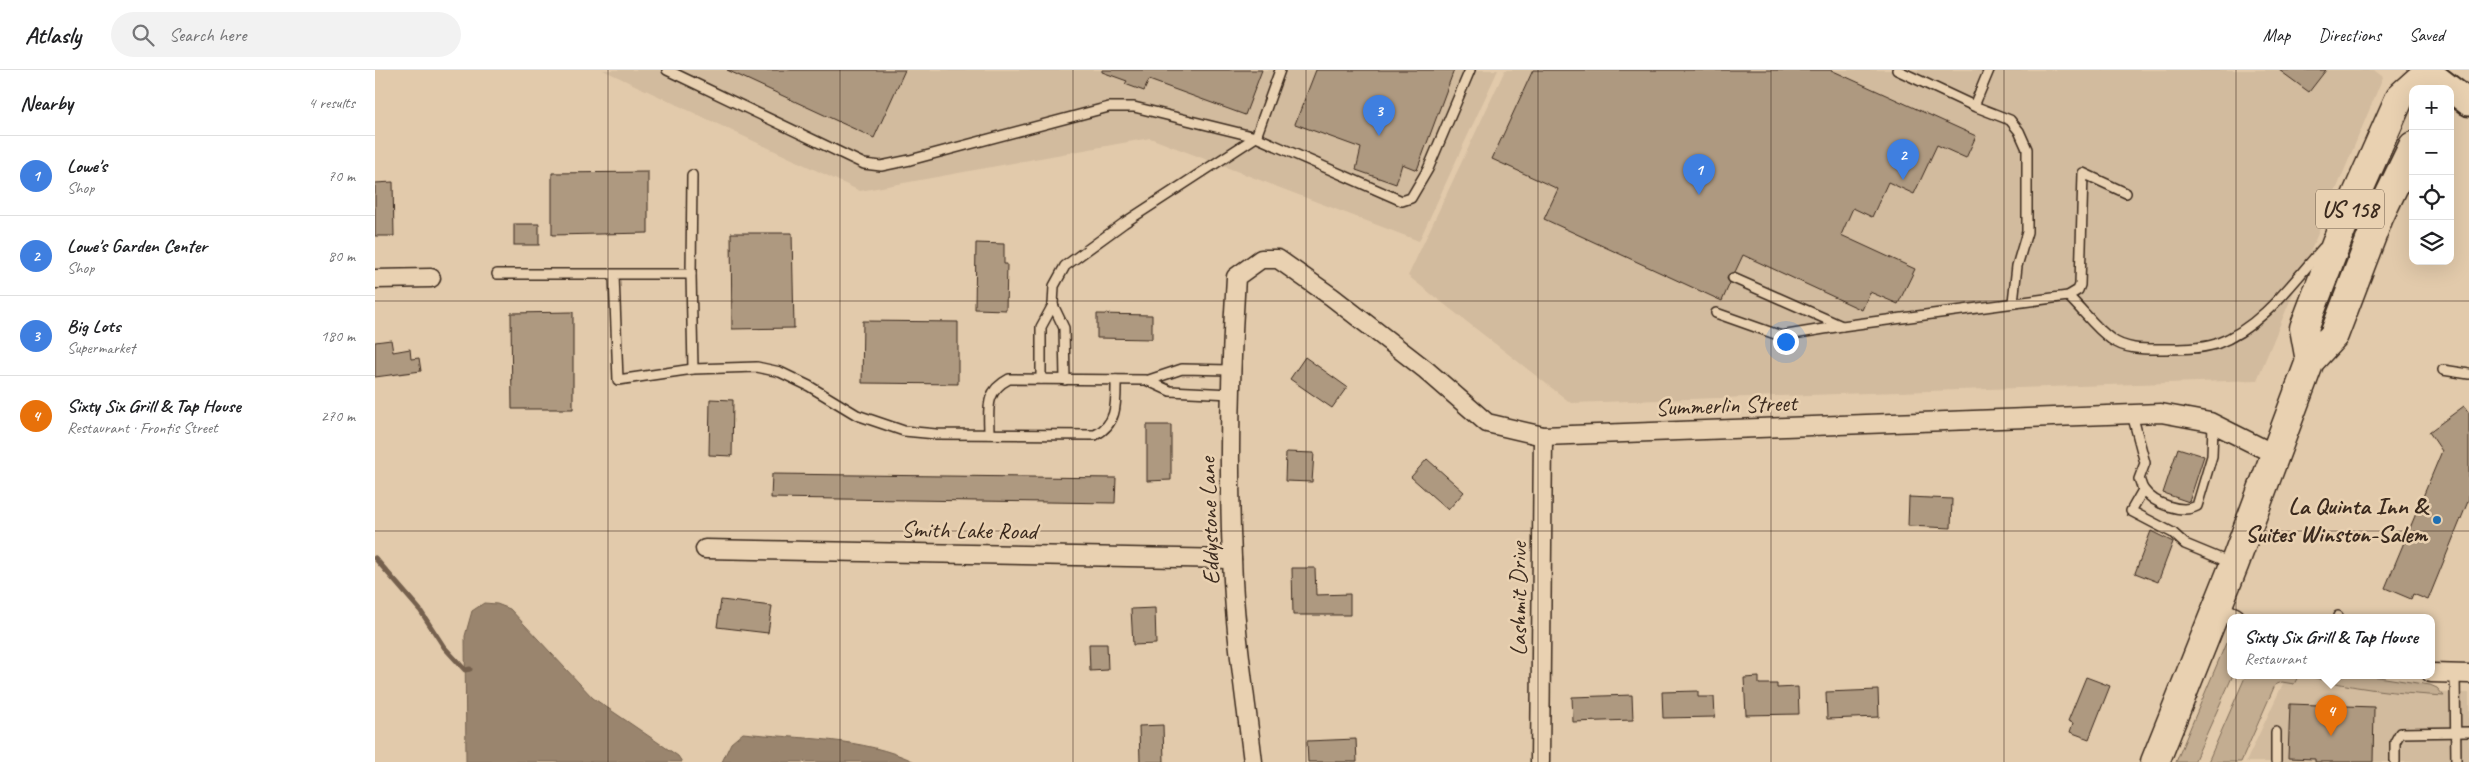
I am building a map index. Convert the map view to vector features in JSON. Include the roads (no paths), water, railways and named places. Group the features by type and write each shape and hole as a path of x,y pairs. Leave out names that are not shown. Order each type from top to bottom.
{"main road":[{"path":"2429,75 2469,103"},
{"name":"US 158","path":"2310,361 2304,328 2342,228 2400,97 2429,75"},
{"name":"US 158","path":"2155,762 2226,613 2234,565 2310,361 2335,335 2379,217 2409,154"}],"street":[{"name":"Summerlin Street","path":"1236,277 1261,259 1278,259 1332,297 1426,370 1487,423 1543,436 2161,413 2213,424 2274,454"},
{"name":"Eddystone Lane","path":"1236,277 1230,370 1232,559 1241,672 1253,762"},
{"path":"375,279 431,278"},
{"name":"Lashmit Drive","path":"1540,762 1543,436"},
{"name":"Smith Lake Road","path":"705,549 1232,559"},
{"path":"2435,673 2462,674"}],"lane":[{"path":"667,70 864,164 881,166 1109,107 1134,107 1256,137 1390,198 1407,201 1415,193 1428,169 1469,70"},
{"path":"1041,379 1041,327 1053,306 1054,286 1065,266 1081,252 1256,137 1280,70"},
{"path":"1897,70 1974,106 2010,120 2019,131 2027,149 2027,232 2017,266 2013,302"},
{"path":"1974,106 1989,70"},
{"path":"1716,313 1768,333 1781,336 2013,302 2068,296 2077,290 2080,285 2083,173 2126,193"},
{"path":"693,175 691,274 693,369"},
{"path":"2068,296 2085,311 2099,329 2112,340 2125,346 2144,349 2199,348 2217,343 2257,319 2342,228"},
{"path":"497,274 691,274"},
{"path":"614,275 618,380 693,369 757,367 780,372 809,386 857,415 904,431 936,434 1095,435 1105,430 1116,408 1116,380"},
{"path":"1733,278 1842,326"},
{"path":"1053,306 1064,328 1065,380"},
{"path":"989,434 990,398 996,386 1009,379 1149,380 1182,368 1230,370"},
{"path":"2443,370 2469,374"},
{"path":"1149,380 1170,391 1231,394"},
{"path":"2132,414 2145,463 2139,479 2143,490 2164,505 2190,510 2197,506 2212,456 2213,424"},
{"path":"2143,490 2131,511 2173,533 2185,544 2234,565"},
{"path":"2456,762 2455,732 2462,674"},
{"path":"2276,732 2276,762"},
{"path":"2395,762 2395,742 2400,733 2469,732"}],"waterway":[{"path":"375,558 420,610 444,647 465,670 470,669"}],"place":[{"name":"Big Lots","path":"1379,136"},
{"name":"Lowe's Garden Center","path":"1903,180"},
{"name":"Lowe's","path":"1699,195"},
{"name":"La Quinta Inn & Suites Winston-Salem","path":"2437,520"},
{"name":"Sixty Six Grill & Tap House","path":"2331,736"}]}
